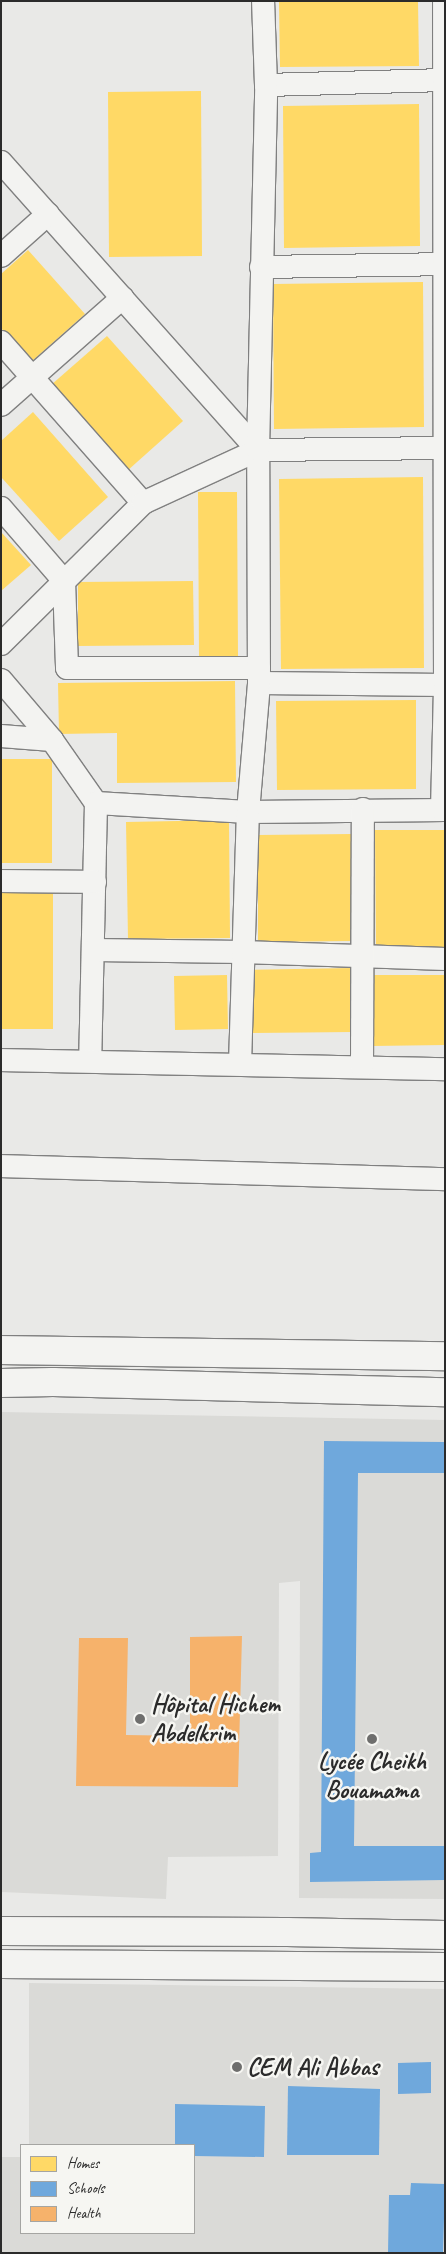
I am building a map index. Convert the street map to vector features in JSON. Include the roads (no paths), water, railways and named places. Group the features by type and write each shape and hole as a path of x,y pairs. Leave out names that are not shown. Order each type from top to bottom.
{"main road":[{"path":"1,1350 445,1356"},
{"path":"1,1383 53,1382 445,1392"},
{"path":"1,1931 445,1935"},
{"path":"1,1964 445,1967"}],"street":[{"path":"240,1064 242,952 248,812 259,675 258,450 266,85 263,1"},
{"path":"96,803 248,812 363,809 443,810 445,685 444,1"},
{"path":"266,85 444,80"},
{"path":"1,162 258,450"},
{"path":"1,256 48,214"},
{"path":"261,267 444,264"},
{"path":"1,405 122,298"},
{"path":"1,342 143,503"},
{"path":"1,644 143,503 258,450 444,448"},
{"path":"1,508 64,581 67,668 259,675 445,685"},
{"path":"1,680 52,740 96,803 90,1061"},
{"path":"1,736 52,740"},
{"path":"362,1066 364,957 363,809"},
{"path":"1,880 95,882"},
{"path":"94,950 242,952 445,959"},
{"path":"1,1060 445,1069"},
{"path":"1,1166 445,1179"}],"place":[{"name":"Hôpital Hichem Abdelkrim","path":"140,1719"},
{"name":"Lycée Cheikh Bouamama","path":"372,1739"},
{"name":"CEM Ali Abbas","path":"237,2067"}]}
